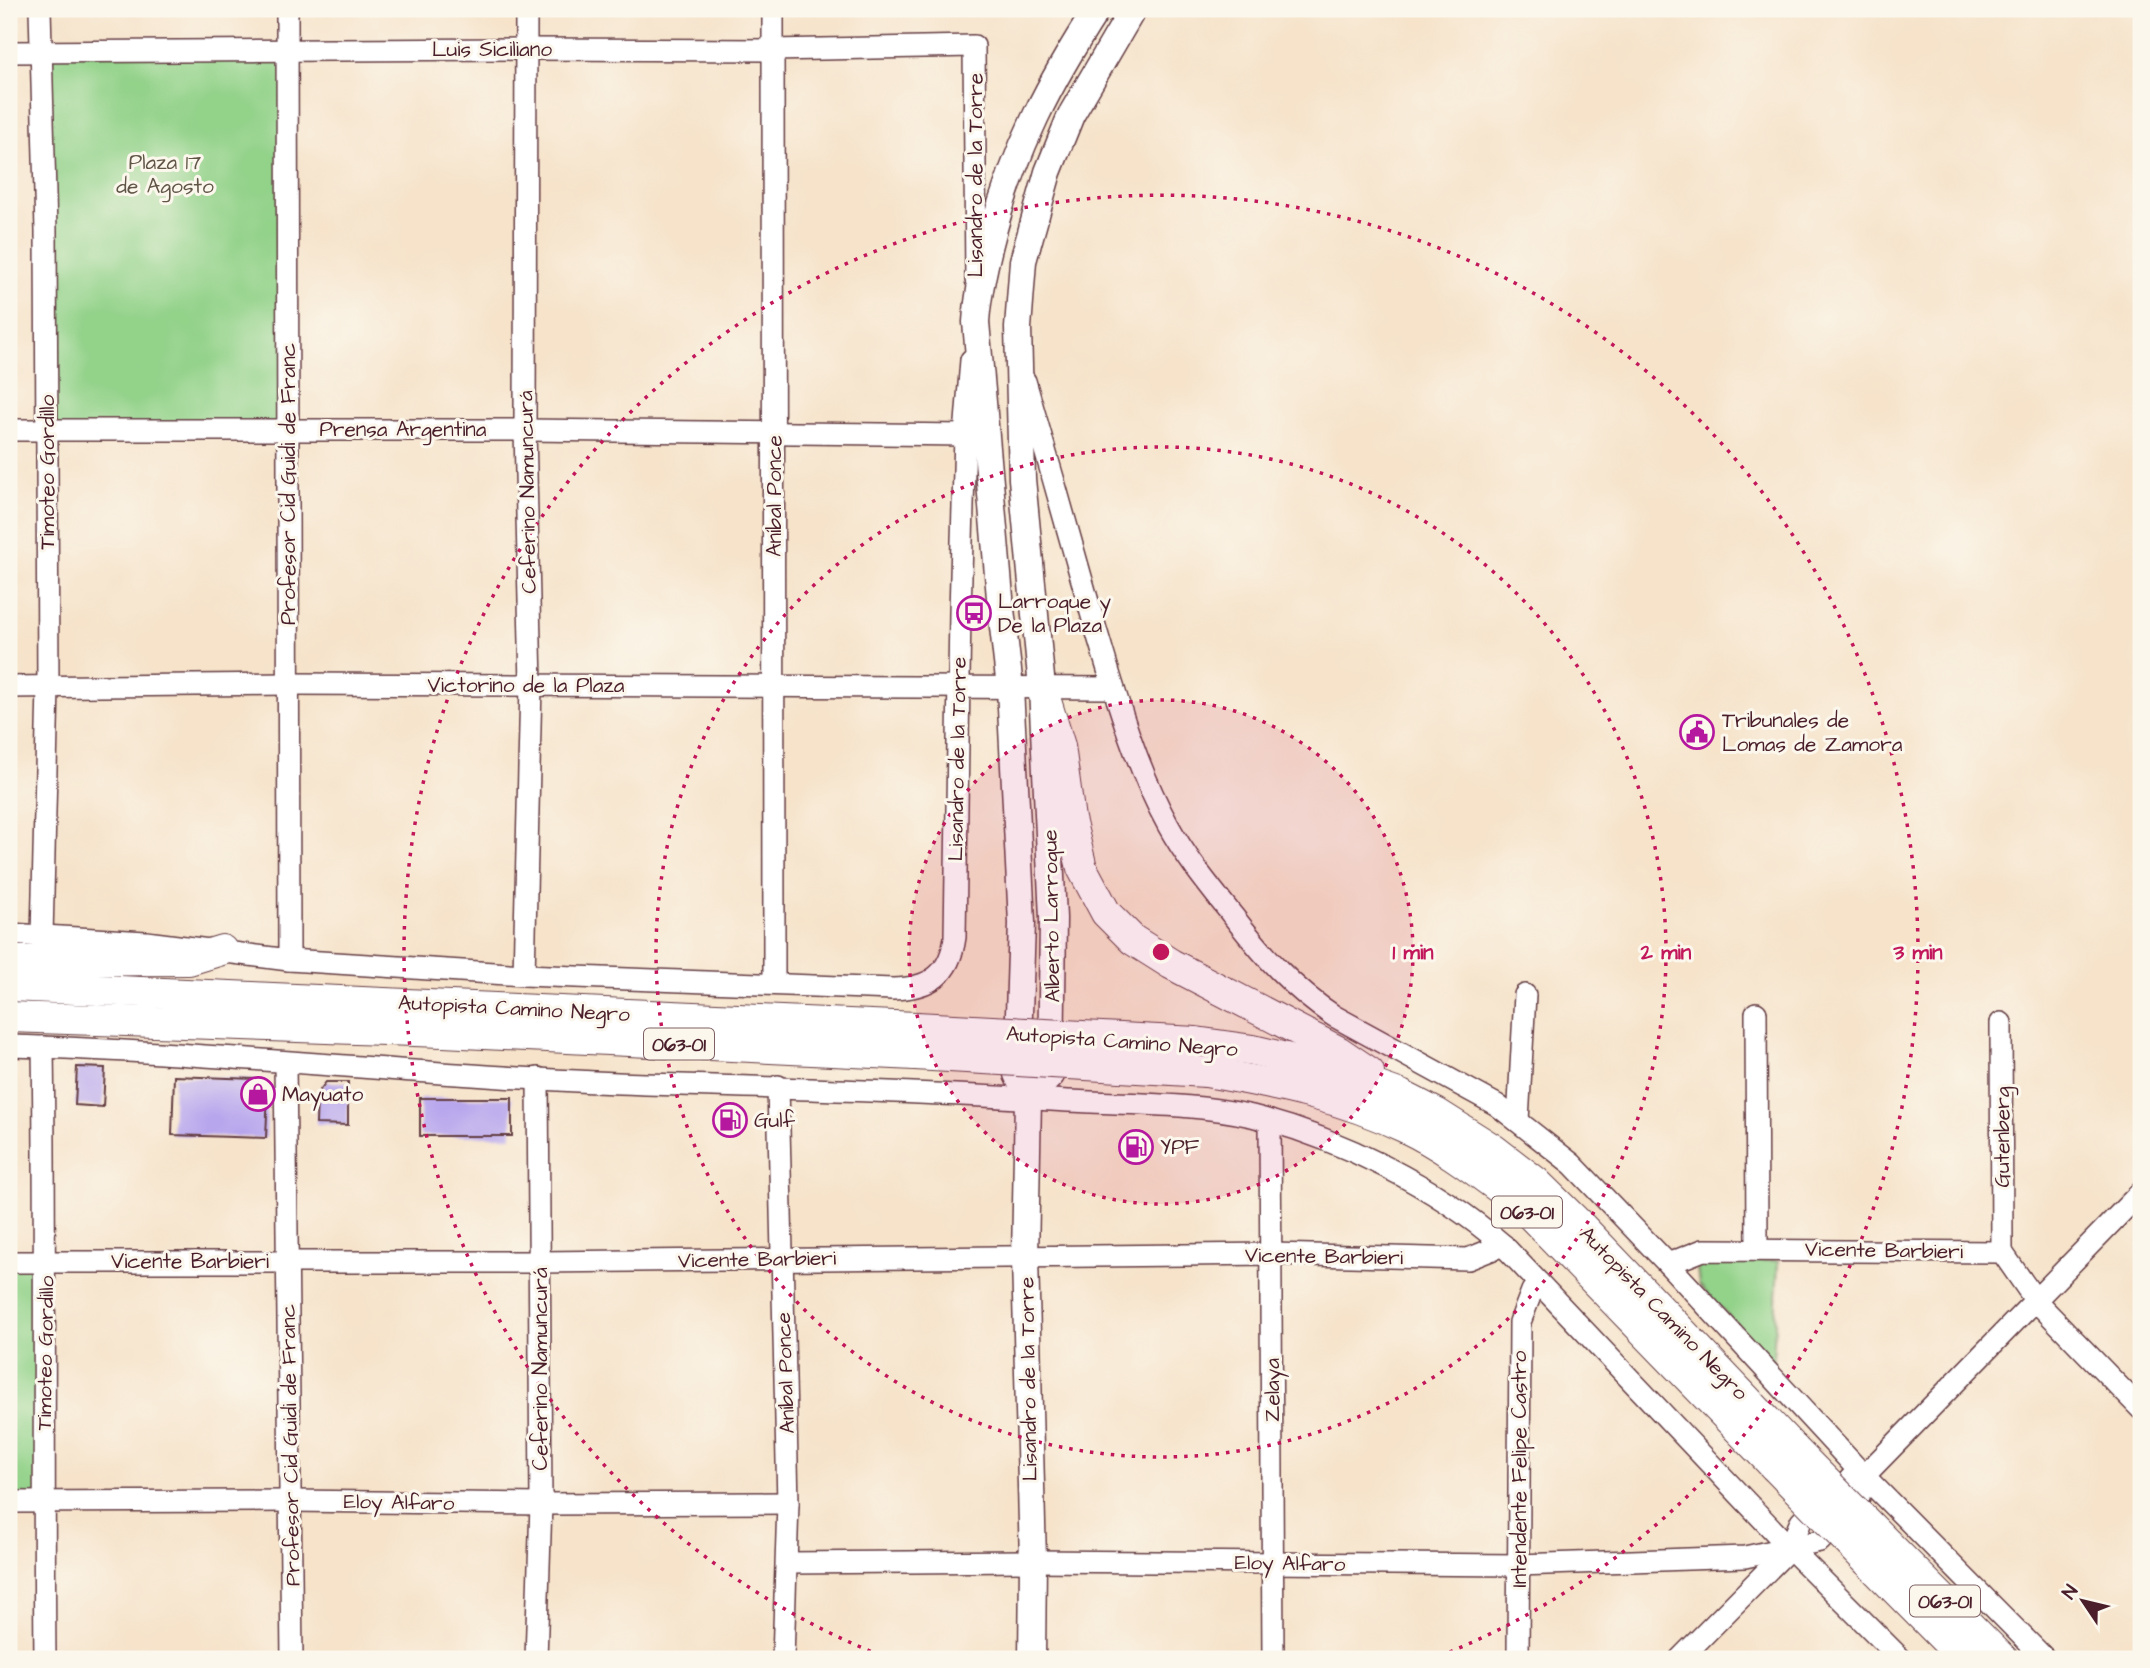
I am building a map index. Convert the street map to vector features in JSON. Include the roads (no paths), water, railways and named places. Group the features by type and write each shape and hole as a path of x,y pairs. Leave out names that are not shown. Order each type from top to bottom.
{"highway":[{"path":"1042,688 1060,746 1070,820 1082,868 1106,913 1133,940 1171,964 1338,1051 1401,1095"},
{"path":"9,961 189,960 222,950"},
{"name":"Autopista Camino Negro","path":"9,986 915,1041 1206,1072 1279,1084 1339,1100 1408,1129 1470,1167 1518,1202 1785,1459 1877,1552 2003,1659"},
{"name":"Autopista Camino Negro","path":"9,1017 443,1032 915,1041 1196,1042 1253,1050 1319,1066 1401,1095 1436,1113 1493,1149 1535,1182 1581,1226 1785,1459"},
{"name":"Autopista Camino Negro","path":"1877,1552 1964,1659"}],"main road":[{"name":"Alberto Larroque","path":"1097,9 1040,103 1018,152 1003,192 985,260 976,313 1010,688 1022,923 1017,1074 1028,1098 1051,1075 1053,918 1042,688 1022,479 1018,328 1023,261 1048,172 1072,115 1133,9"},
{"name":"Lisandro de la Torre","path":"1028,1098 1026,1258 1033,1560 1032,1659"}],"street":[{"name":"Timoteo Gordillo","path":"40,9 46,230 48,687 42,936"},
{"name":"Profesor Cid Guidi de Franc","path":"287,9 289,960"},
{"name":"Ceferino Namuncurá","path":"524,975 531,685 525,430 526,9"},
{"name":"Aníbal Ponce","path":"773,9 774,983"},
{"name":"Luis Siciliano","path":"9,52 772,50 974,46"},
{"name":"Lisandro de la Torre","path":"774,983 911,988 932,979 943,971 951,959 955,937 965,435 976,313 974,46"},
{"path":"1019,357 1113,688 1144,774 1189,860 1247,935 1293,987 1334,1016 1471,1090 1518,1121 1572,1164 1864,1476 2045,1659"},
{"name":"Prensa Argentina","path":"9,430 525,430 965,435"},
{"name":"Victorino de la Plaza","path":"9,687 288,684 1113,688"},
{"path":"9,934 146,942 289,960 524,975 774,983"},
{"path":"1518,1121 1525,995"},
{"path":"1756,1013 1757,1248"},
{"name":"Gutenberg","path":"2001,1023 2002,1252"},
{"path":"9,1046 643,1084 778,1086 1216,1110 1269,1121 1310,1134 1402,1176 1453,1205 1503,1245 1790,1548 1901,1659"},
{"name":"Timoteo Gordillo","path":"44,1047 45,1659"},
{"name":"Profesor Cid Guidi de Franc","path":"285,1063 292,1659"},
{"name":"Ceferino Namuncurá","path":"536,1659 541,1504 538,1078"},
{"name":"Aníbal Ponce","path":"778,1086 789,1503 783,1659"},
{"name":"Zelaya","path":"1269,1121 1273,1659"},
{"path":"1693,1655 1790,1548 1801,1521 1838,1482 1864,1476 2141,1192"},
{"name":"Vicente Barbieri","path":"9,1262 539,1262 1272,1254 1468,1259 1503,1245"},
{"name":"Vicente Barbieri","path":"1668,1264 1703,1250 1757,1248 2002,1252"},
{"path":"2002,1252 2036,1301 2141,1409"},
{"name":"Intendente Felipe Castro","path":"1518,1659 1520,1322 1532,1291 1539,1283"},
{"name":"Eloy Alfaro","path":"9,1502 789,1503"},
{"name":"Eloy Alfaro","path":"788,1563 1033,1560 1519,1565 1745,1557 1790,1548"}],"place":[{"name":"Larroque y De la Plaza","path":"974,613"},
{"name":"Tribunales de Lomas de Zamora","path":"1697,732"},
{"name":"Mayuato","path":"258,1094"},
{"name":"Gulf","path":"730,1120"},
{"name":"YPF","path":"1136,1147"}],"park label":[{"name":"Plaza 17 de Agosto","path":"165,174"}]}
